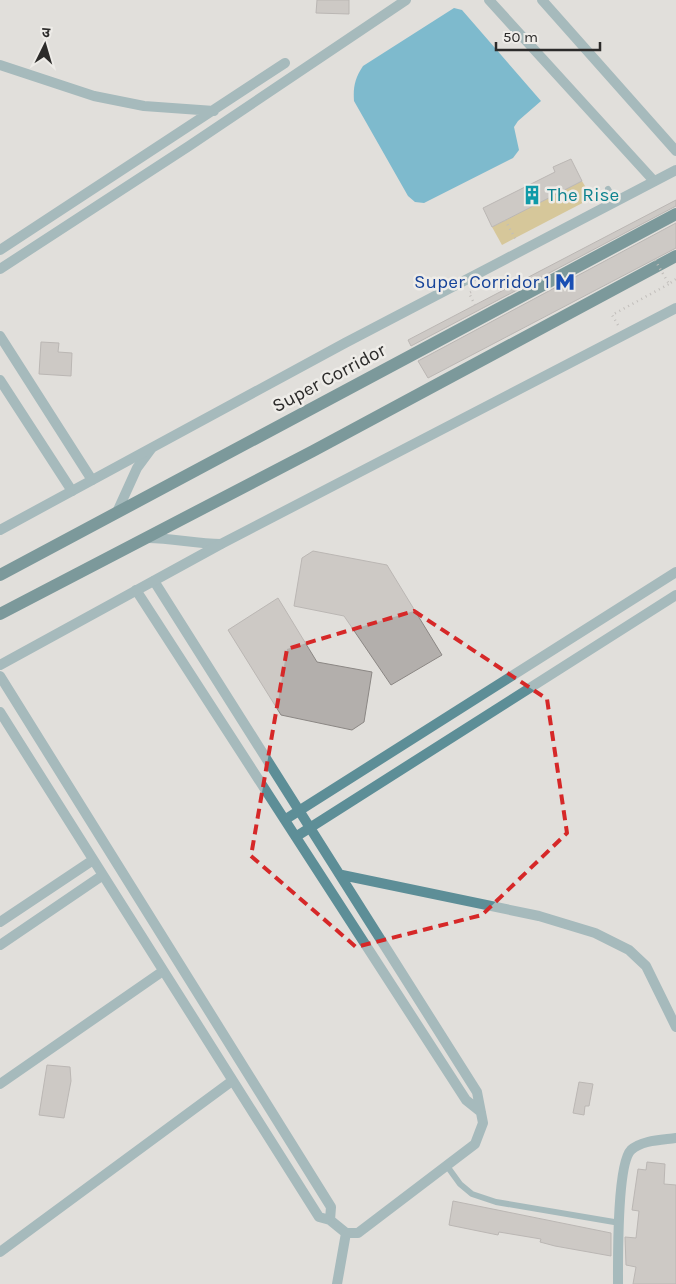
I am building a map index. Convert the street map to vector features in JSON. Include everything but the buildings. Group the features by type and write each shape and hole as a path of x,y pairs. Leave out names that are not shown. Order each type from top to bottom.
{"main road":[{"name":"Super Corridor","path":"0,575 676,214"},
{"path":"0,614 148,538 676,256"}],"street":[{"path":"0,269 190,146 406,0"},
{"path":"490,0 654,181"},
{"path":"542,0 676,151"},
{"path":"0,250 285,63"},
{"path":"0,65 94,96 144,106 214,111"},
{"path":"0,530 676,170"},
{"path":"0,665 220,544 676,308"},
{"path":"0,336 92,480"},
{"path":"0,380 72,491"},
{"path":"117,512 130,488 137,468 151,449"},
{"path":"148,538 174,538 194,544 220,544"},
{"path":"286,819 676,572"},
{"path":"0,712 319,1217 330,1220 346,1233 358,1233 369,1227 475,1144 481,1133 481,1112 478,1092 154,580"},
{"path":"136,590 286,819 466,1100 481,1112"},
{"path":"297,836 676,595"},
{"path":"0,676 332,1207 333,1214 330,1220"},
{"path":"0,922 93,860"},
{"path":"342,875 539,916 595,933 628,950 646,966 676,1028"},
{"path":"0,945 103,876"},
{"path":"0,1084 163,971"},
{"path":"0,1252 232,1081"},
{"path":"618,1284 621,1189 626,1160 631,1150 641,1144 676,1138"},
{"path":"337,1284 346,1233"}],"lane":[{"path":"608,189 615,202"},
{"path":"447,1166 460,1184 472,1194 496,1202 620,1223"}],"path":[{"path":"505,220 521,251"},
{"path":"655,260 669,284"},
{"path":"612,315 676,279"},
{"path":"475,305 469,293 476,289"}],"highlighted area":[{"path":"414,611 547,699 567,833 482,915 356,947 251,856 287,649"}],"shaded area":[{"path":"582,181 592,198 502,245 492,227"}],"water":[{"path":"454,8 462,10 541,101 518,121 514,127 519,150 513,158 424,203 415,202 408,196 354,101 355,83 363,66"}],"place":[{"name":"The Rise","path":"532,195"},
{"name":"Super Corridor 1","path":"565,282"}]}
